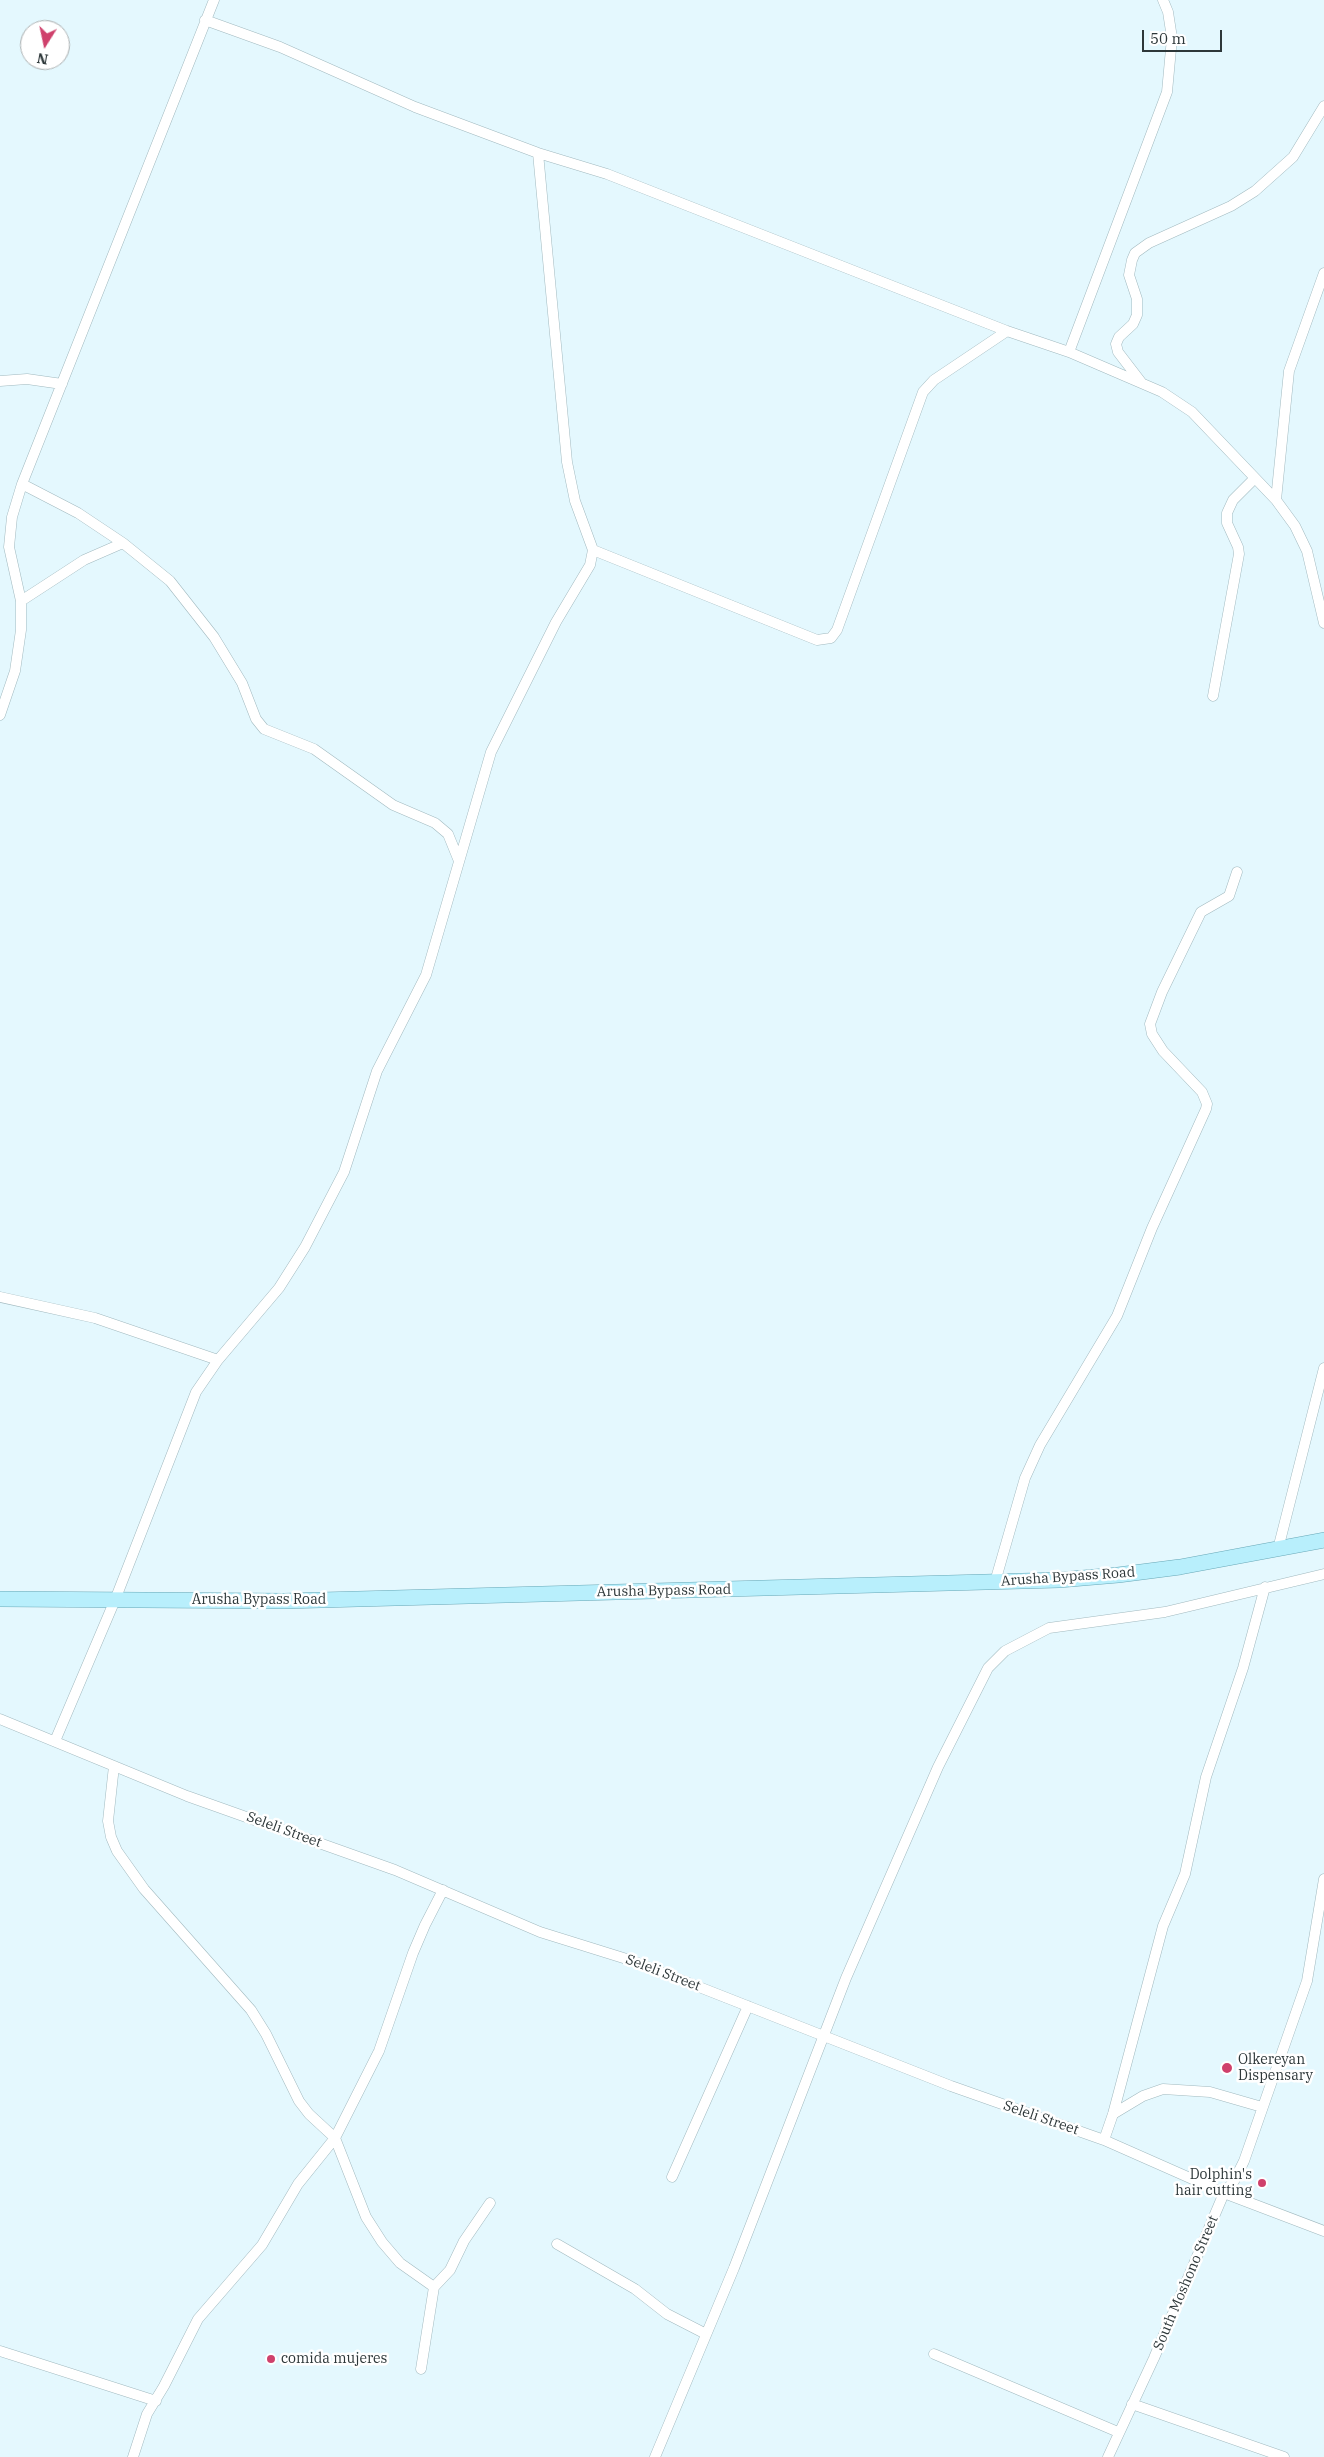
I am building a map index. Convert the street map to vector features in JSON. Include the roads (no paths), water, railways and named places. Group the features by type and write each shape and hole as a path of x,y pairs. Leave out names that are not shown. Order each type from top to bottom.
{"main road":[{"name":"Arusha Bypass Road","path":"0,1599 284,1601 995,1582 1118,1575 1324,1540"}],"street":[{"path":"0,715 15,670 20,637 21,600 9,547 12,517 22,484 214,0"},
{"path":"1070,352 1167,92 1172,38 1168,12 1163,0"},
{"path":"205,20 275,45 415,108 538,153 607,174 1007,332 1070,352 1172,397 1192,412 1276,500 1300,532 1305,545 1324,623"},
{"path":"1141,382 1118,352 1116,344 1119,337 1133,324 1137,314 1137,299 1129,275 1135,254 1149,243 1231,206 1255,192 1293,157 1324,106"},
{"path":"55,1741 115,1600 196,1392 218,1360 279,1288 305,1247 344,1172 377,1071 426,976 491,752 556,622 590,566 593,550 575,501 567,462 538,153"},
{"path":"1276,500 1289,371 1324,272"},
{"path":"593,550 816,640 831,638 838,630 924,392 934,380 1007,332"},
{"path":"0,381 27,379 62,384"},
{"path":"1213,696 1240,554 1227,523 1226,513 1233,500 1255,478"},
{"path":"22,484 78,513 124,543 170,581 193,607 234,668 260,725 268,731 314,749 393,805 435,823 448,834 459,861"},
{"path":"21,600 84,560 124,543"},
{"path":"995,1582 1029,1470 1040,1445 1117,1316 1152,1228 1206,1108 1207,1104 1202,1092 1163,1051 1152,1034 1150,1024 1162,992 1200,912 1229,896 1237,872"},
{"path":"0,1297 95,1318 218,1360"},
{"path":"1278,1549 1324,1368"},
{"path":"655,2457 734,2268 825,2038 846,1978 938,1767 988,1668 1006,1651 1048,1628 1165,1612 1324,1574"},
{"path":"1104,2140 1114,2114 1163,1926 1185,1874 1206,1777 1242,1668 1265,1587"},
{"name":"Seleli Street","path":"0,1719 187,1796 395,1870 540,1932 633,1960 825,2038 951,2086 1104,2140 1224,2193 1324,2231"},
{"path":"114,1766 108,1821 116,1851 144,1889 251,2010 266,2034 299,2101 309,2114 335,2138 366,2217 382,2242 400,2263 434,2287"},
{"name":"South Moshono Street","path":"1108,2457 1154,2358 1224,2193 1240,2172 1307,1981 1324,1879"},
{"path":"134,2457 144,2421 198,2319 262,2246 298,2184 335,2138 376,2058 416,1946 444,1890"},
{"path":"672,2177 748,2006"},
{"path":"1114,2114 1143,2096 1163,2089 1210,2092 1262,2107"},
{"path":"421,2369 434,2287 450,2270 464,2241 490,2203"},
{"path":"557,2244 635,2290 668,2314 706,2334"},
{"path":"0,2351 156,2401"},
{"path":"934,2354 1118,2432"},
{"path":"1132,2404 1284,2457"}],"place":[{"name":"Olkereyan Dispensary","path":"1227,2068"},
{"name":"Dolphin's hair cutting","path":"1262,2183"},
{"name":"comida mujeres","path":"271,2359"}]}
